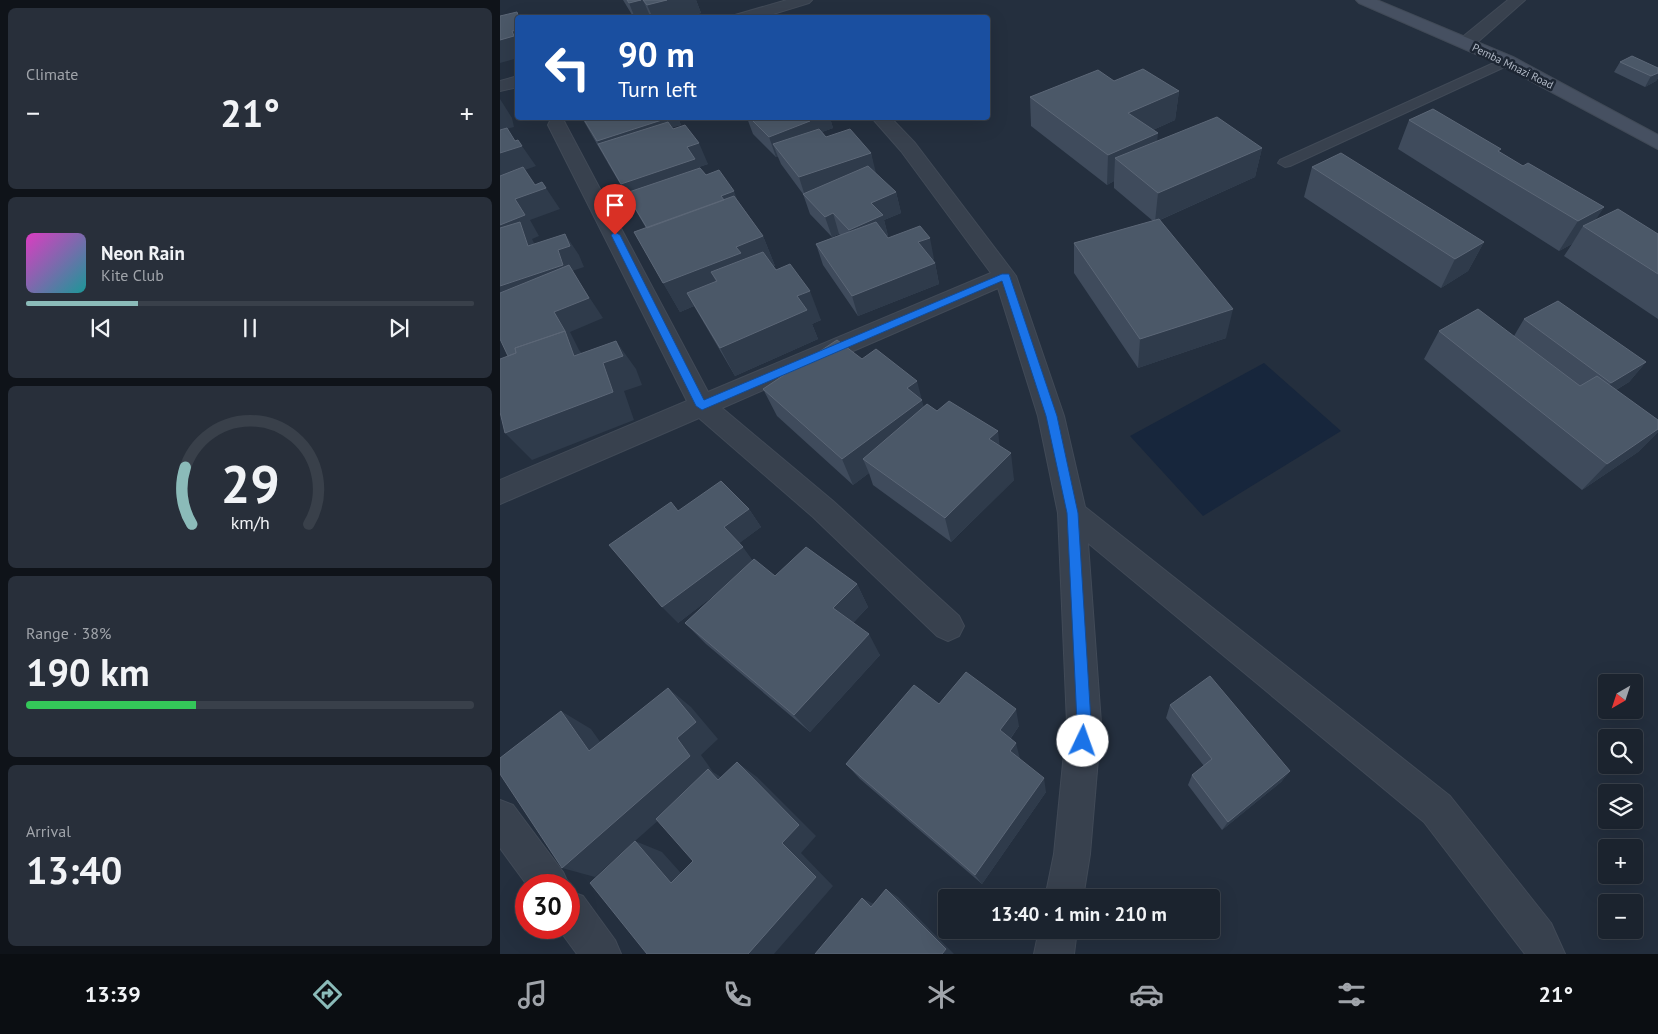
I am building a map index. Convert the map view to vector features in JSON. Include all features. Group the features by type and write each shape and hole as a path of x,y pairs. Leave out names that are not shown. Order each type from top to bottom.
{"main road":[{"name":"Pemba Mnazi Road","path":"1364,0 1507,61 1658,143"}],"street":[{"path":"749,15 764,9 804,0"},
{"path":"1466,43 1517,0"},
{"path":"500,86 515,82"},
{"path":"883,120 908,147 1005,276 1052,416 1072,513 1084,722 1072,854 1066,889"},
{"path":"557,125 702,406 748,442 823,509 948,626"},
{"path":"500,492 1005,276"},
{"path":"1072,513 1437,809 1537,937 1545,954"},
{"path":"500,818 542,874"},
{"path":"580,925 601,954"},
{"path":"1054,954 1056,939"}],"lane":[{"path":"1285,163 1507,61"}],"water":[{"path":"1264,363 1341,431 1203,516 1130,436"}],"building":[{"path":"627,0 641,0 629,3"},
{"path":"643,0 667,0 647,5"},
{"path":"517,12 518,15 515,15 515,30 512,31 514,36 500,40 500,16"},
{"path":"1632,56 1658,68 1658,73 1651,76 1620,62"},
{"path":"1143,69 1179,91 1128,113 1158,133 1108,155 1030,97 1098,70 1114,81"},
{"path":"1433,109 1501,149 1498,151 1523,166 1528,163 1604,207 1578,221 1409,120"},
{"path":"1217,117 1262,148 1158,193 1115,158"},
{"path":"584,120 662,120 597,141"},
{"path":"752,120 810,121 769,137"},
{"path":"668,122 673,129 685,125 699,143 687,147 695,159 621,184 598,144"},
{"path":"507,128 515,141 518,140 522,146 500,153 500,130"},
{"path":"819,129 826,137 850,129 871,153 799,177 773,144"},
{"path":"1341,153 1484,242 1455,259 1312,167"},
{"path":"868,166 896,192 871,203 883,215 849,230 833,213 825,217 803,194"},
{"path":"523,167 535,185 542,182 546,188 515,199 525,215 500,225 500,176"},
{"path":"700,168 706,175 719,170 734,191 721,196 724,200 647,228 626,193"},
{"path":"734,196 763,236 736,247 741,253 663,283 634,232"},
{"path":"1618,209 1658,234 1658,274 1583,226"},
{"path":"1159,219 1233,309 1140,339 1074,243"},
{"path":"520,222 528,246 565,234 570,246 558,250 563,265 500,286 500,228"},
{"path":"876,222 888,238 920,226 930,238 918,242 935,263 852,296 816,244"},
{"path":"763,252 776,270 790,264 810,291 797,296 807,310 720,348 687,293 717,281 711,272"},
{"path":"569,265 589,298 554,312 565,331 515,348 516,353 508,356 500,339 500,293"},
{"path":"1558,301 1646,362 1611,383 1524,319"},
{"path":"1478,309 1580,386 1597,376 1658,420 1658,429 1607,464 1439,331"},
{"path":"565,331 574,356 616,341 623,356 603,363 613,392 505,433 500,412 500,359 516,353 515,348"},
{"path":"837,340 862,359 876,349 917,381 907,388 922,400 842,459 763,389"},
{"path":"949,401 998,431 989,439 1011,453 945,518 863,459 927,404 937,411"},
{"path":"721,481 749,509 724,527 743,547 662,607 609,545 671,502 678,511"},
{"path":"806,547 857,584 833,608 869,634 794,715 685,623 754,559 775,576"},
{"path":"966,672 1016,709 1000,730 1016,743 1010,751 1044,778 975,875 846,764 914,685 939,704"},
{"path":"1210,676 1290,771 1228,822 1192,775 1212,759 1170,705"},
{"path":"668,688 696,722 677,738 690,756 562,868 500,774 500,758 561,711 589,751"},
{"path":"737,762 799,825 782,843 816,877 748,954 647,954 590,883 635,841 671,883 693,861 656,819 708,769 718,780"},
{"path":"886,889 946,949 942,954 815,954 862,898 871,907"}],"route":[{"path":"615,235 702,406 1005,276 1052,416 1072,513 1084,722 1083,741"}]}
